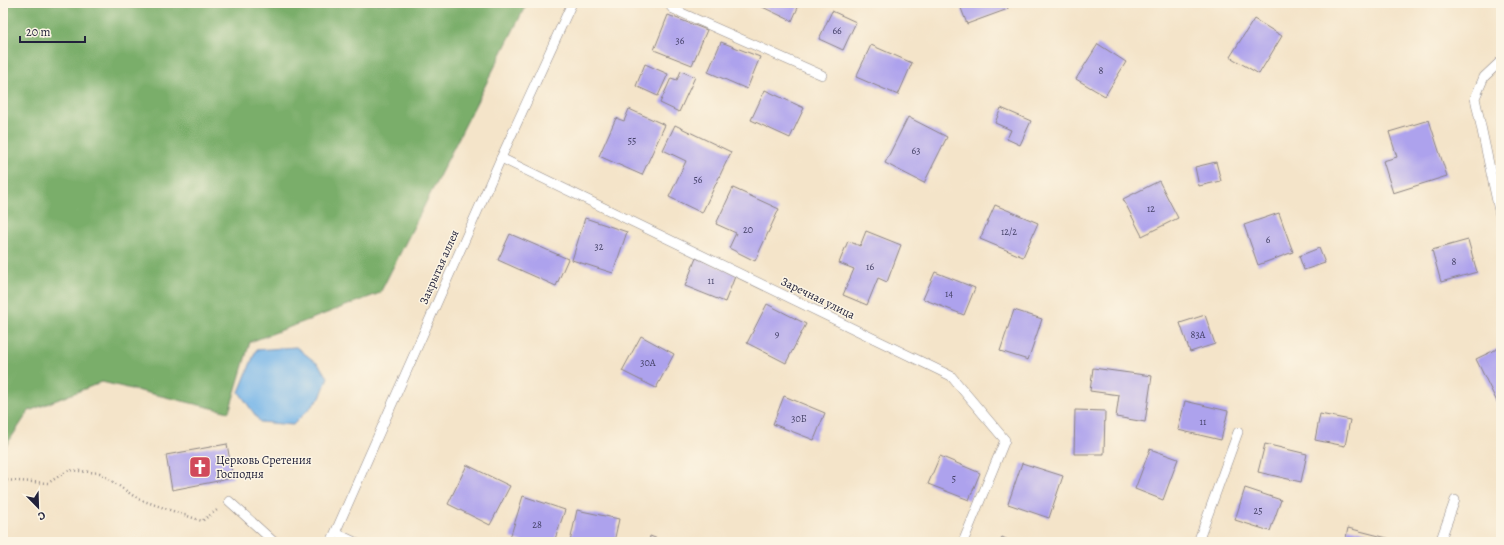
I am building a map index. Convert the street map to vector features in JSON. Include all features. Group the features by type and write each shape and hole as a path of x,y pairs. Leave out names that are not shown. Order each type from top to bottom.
{"lane":[{"name":"Закрытая аллея","path":"331,542 501,158 572,3"},
{"path":"668,3 673,9 822,75"},
{"path":"1501,61 1484,77 1475,98 1501,220"},
{"name":"Заречная улица","path":"501,158 951,376 1005,440 964,542"},
{"path":"1198,542 1238,432"},
{"path":"1440,542 1455,500"},
{"path":"229,501 274,542"},
{"path":"336,533 355,542"}],"path":[{"path":"3,480 48,483 69,470 100,473 138,499 202,521 229,501"}],"green space":[{"path":"3,3 527,3 380,293 250,342 229,412 102,382 29,411 3,450"}],"water":[{"path":"296,347 318,364 328,377 320,398 293,425 260,422 239,392 256,350"}],"building":[{"path":"754,3 800,3 792,21"},
{"path":"959,3 1006,3 1008,9 967,24"},
{"path":"832,11 856,22 843,50 819,39"},
{"path":"668,15 707,30 692,65 654,50"},
{"path":"1254,19 1282,36 1259,74 1230,57"},
{"path":"721,42 760,57 747,89 708,72"},
{"path":"1098,44 1126,62 1105,96 1076,79"},
{"path":"871,45 912,63 898,95 856,77"},
{"path":"645,64 668,74 658,96 636,86"},
{"path":"681,71 695,77 679,112 660,103 671,78 677,80"},
{"path":"765,90 804,108 790,138 751,120"},
{"path":"1001,108 1031,121 1020,145 1007,139 1011,130 995,123"},
{"path":"629,109 665,125 642,175 599,156 616,118 624,121"},
{"path":"908,117 947,137 924,183 885,163"},
{"path":"1429,120 1447,176 1393,193 1383,161 1397,157 1389,132"},
{"path":"675,125 731,152 702,213 669,197 686,161 663,150"},
{"path":"1216,162 1221,181 1199,186 1195,167"},
{"path":"1159,181 1178,218 1142,236 1123,199"},
{"path":"733,188 779,209 755,261 729,248 736,233 716,224"},
{"path":"995,205 1038,223 1023,257 980,239"},
{"path":"1279,213 1293,252 1258,265 1244,225"},
{"path":"585,218 627,232 613,273 572,260"},
{"path":"866,231 901,245 887,282 878,278 867,305 843,295 854,269 839,263 848,241 860,246"},
{"path":"510,234 568,259 556,286 498,260"},
{"path":"1468,240 1477,272 1441,282 1432,250"},
{"path":"1319,248 1325,263 1304,270 1299,256"},
{"path":"696,258 736,274 725,302 685,286"},
{"path":"935,272 975,288 964,315 923,299"},
{"path":"767,304 806,324 786,363 747,343"},
{"path":"1014,310 1042,319 1028,360 1000,351"},
{"path":"1205,315 1215,344 1190,352 1180,323"},
{"path":"641,336 674,354 656,388 622,371"},
{"path":"1501,347 1501,410 1476,359"},
{"path":"1093,368 1152,376 1145,422 1116,417 1119,395 1090,391"},
{"path":"784,396 825,413 814,440 773,424"},
{"path":"1185,401 1228,411 1221,440 1178,430"},
{"path":"1075,410 1105,411 1104,454 1074,454"},
{"path":"1320,414 1350,420 1345,446 1315,440"},
{"name":"Церковь Сретения Господня","path":"227,444 233,478 172,490 166,455"},
{"path":"1265,444 1307,454 1301,482 1258,472"},
{"path":"1150,449 1178,459 1163,500 1135,489"},
{"path":"940,456 980,473 969,500 928,484"},
{"path":"1022,463 1063,476 1049,518 1008,504"},
{"path":"467,465 510,486 490,525 448,504"},
{"path":"1245,488 1281,500 1270,531 1235,520"},
{"path":"523,496 565,510 554,542 522,542 510,538"},
{"path":"577,510 619,519 614,542 570,542"},
{"path":"1348,528 1391,539 1390,542 1345,542"},
{"path":"650,536 666,542 649,542"},
{"path":"1002,537 1012,542 999,542"}],"place":[{"name":"Церковь Сретения Господня","path":"200,467"}]}
